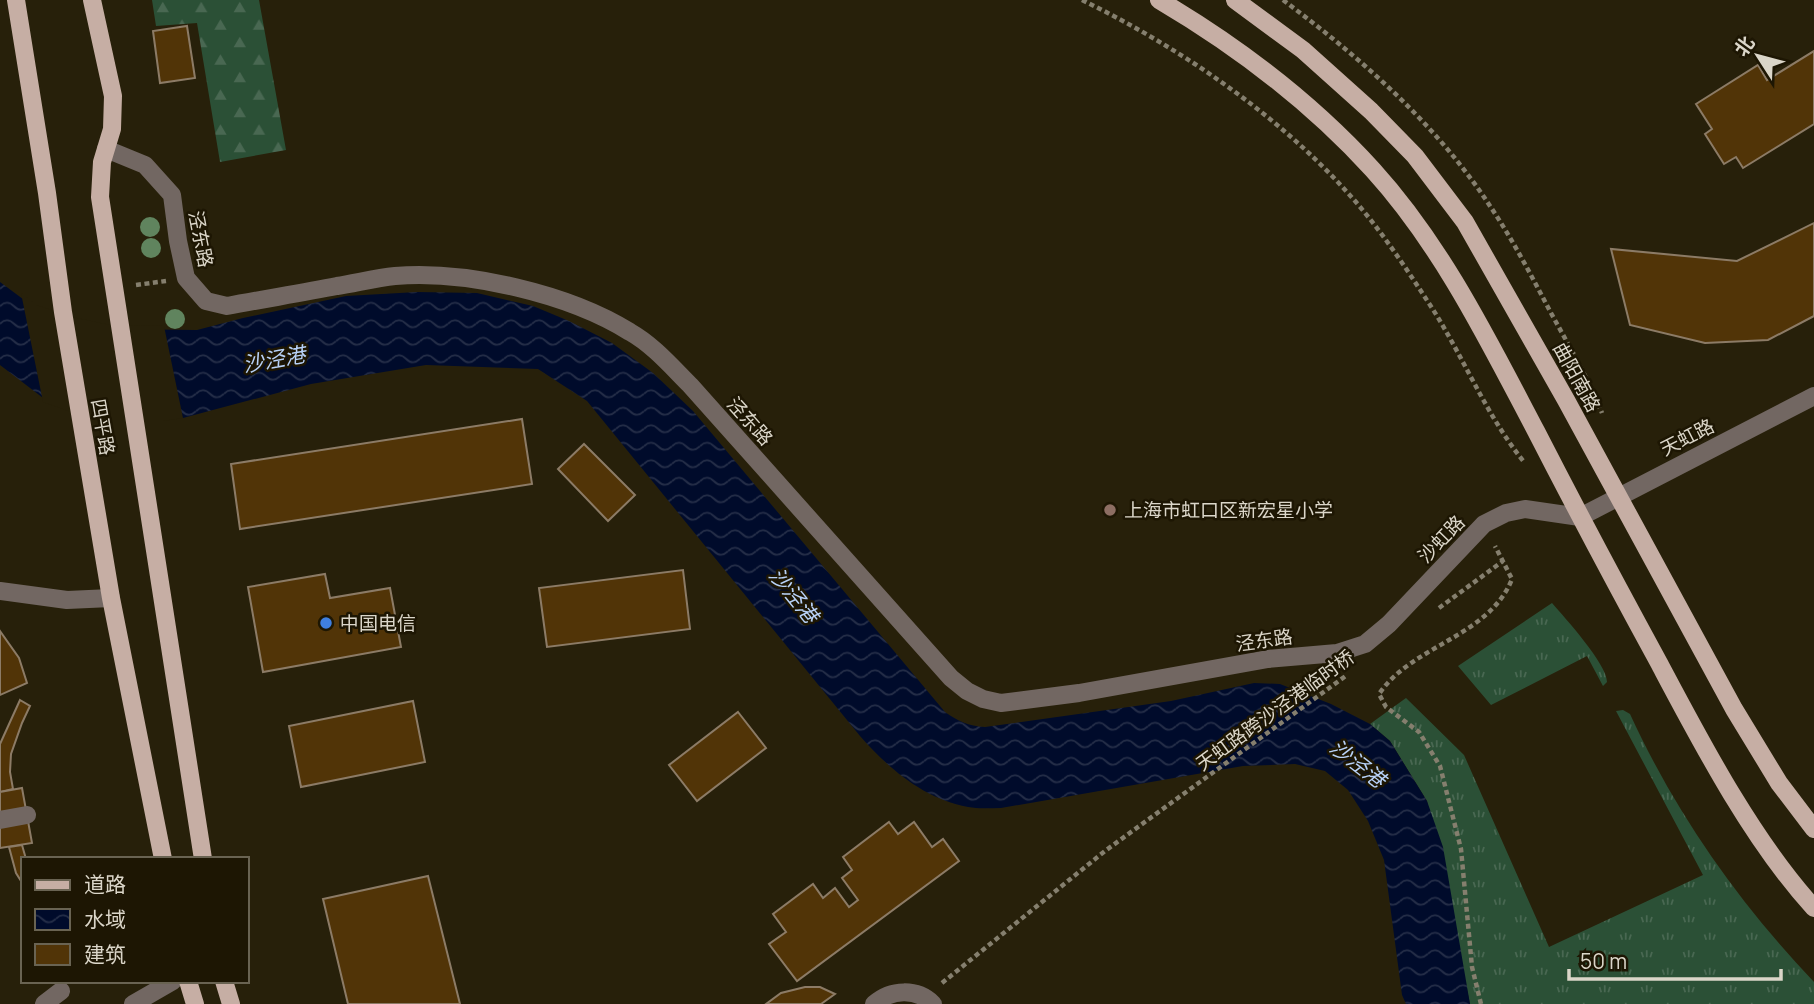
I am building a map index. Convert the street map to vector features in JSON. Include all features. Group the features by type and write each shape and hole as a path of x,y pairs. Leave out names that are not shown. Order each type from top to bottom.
{"main road":[{"name":"四平路","path":"16,0 79,414 111,598 163,857"},
{"name":"四平路","path":"92,0 113,96 112,129 102,162 100,197 203,857"},
{"path":"1159,0 1250,60 1328,125 1374,171 1434,248 1486,337 1686,713 1746,815 1791,883 1814,908"},
{"name":"曲阳南路","path":"1234,0 1303,50 1371,111 1415,156 1465,222 1619,496 1734,709 1779,783 1814,829"},
{"path":"189,983 195,1004"},
{"path":"226,983 231,1004"}],"street":[{"name":"泾东路","path":"106,149 145,165 172,195 186,278 206,301 228,306 394,276 428,275 519,288 560,300 631,332 690,385 951,678 983,699 1001,703 1079,693 1268,659 1337,653 1364,644 1389,625"},
{"name":"天虹路","path":"1580,517 1814,396"},
{"name":"沙虹路","path":"1389,625 1484,524 1506,513 1525,509 1580,517"},
{"path":"0,591 67,600 111,598"},
{"path":"0,820 27,815"},
{"path":"133,1004 170,983"},
{"path":"44,1004 61,991"},
{"path":"874,1004 880,998 905,991 930,1000"}],"path":[{"path":"1082,0 1121,19 1258,108 1348,192 1400,259 1439,320 1503,437 1532,471"},
{"path":"115,289 186,278"},
{"path":"1481,1004 1472,967 1461,849 1440,766 1419,732 1386,707 1380,694 1390,678 1488,615 1505,597 1512,579 1484,524"},
{"path":"1428,615 1503,561"},
{"name":"天虹路跨沙泾港临时桥","path":"930,1000 1105,851 1350,672"}],"green space":[{"path":"152,0 259,0 286,150 220,162 197,23 156,26"},
{"path":"1552,603 1593,653 1607,682 1603,686 1587,656 1491,705 1458,666"},
{"path":"1406,698 1464,755 1549,947 1703,875 1616,711 1623,710 1630,714 1667,787 1711,856 1786,952 1814,982 1814,1004 1470,1004 1427,801 1390,741 1370,724"}],"water":[{"name":"沙泾港","path":"0,282 35,308 110,329 197,330 346,296 417,292 477,293 533,306 569,321 612,343 653,373 693,411 945,712 959,720 973,726 985,727 1171,701 1254,683 1280,684 1331,704 1370,724 1390,741 1427,801 1443,847 1470,1004 1406,1004 1402,995 1384,860 1368,821 1348,790 1325,771 1295,764 1243,766 1001,808 972,808 952,803 908,780 860,736 587,401 538,369 426,365 311,384 183,418 97,418 47,401 0,365"}],"pier":[{"path":"21,293 36,305 77,318 110,325 164,326 183,418 163,421 97,421 43,402"}],"building":[{"path":"187,26 195,78 160,83 153,31"},
{"path":"1814,51 1814,124 1743,168 1736,157 1724,164 1705,134 1712,129 1696,104 1758,65 1767,80"},
{"path":"1814,223 1814,316 1768,340 1705,343 1630,325 1611,249 1737,261"},
{"path":"522,419 532,484 240,529 231,464"},
{"path":"584,444 635,495 608,521 558,469"},
{"path":"683,570 690,629 547,647 539,588"},
{"name":"中国电信","path":"325,574 330,598 390,588 401,647 263,672 248,587"},
{"path":"0,631 19,658 27,683 0,695"},
{"path":"20,700 30,706 11,754 13,789 0,792 0,744"},
{"path":"413,701 425,762 301,787 289,726"},
{"path":"738,712 766,748 697,801 669,765"},
{"path":"22,788 32,843 0,848 0,792"},
{"path":"889,822 898,834 914,822 932,847 943,839 959,861 797,981 769,944 786,932 773,914 813,884 823,898 835,888 849,907 858,900 842,878 852,870 843,857"},
{"path":"22,845 25,857 21,857 21,881 16,873 9,847"},
{"path":"428,876 460,1004 348,1004 323,899"},
{"path":"805,987 820,987 835,994 821,1004 766,1004 781,993"}],"place":[{"name":"上海市虹口区新宏星小学","path":"1110,510"},
{"name":"中国电信","path":"326,623"}]}
